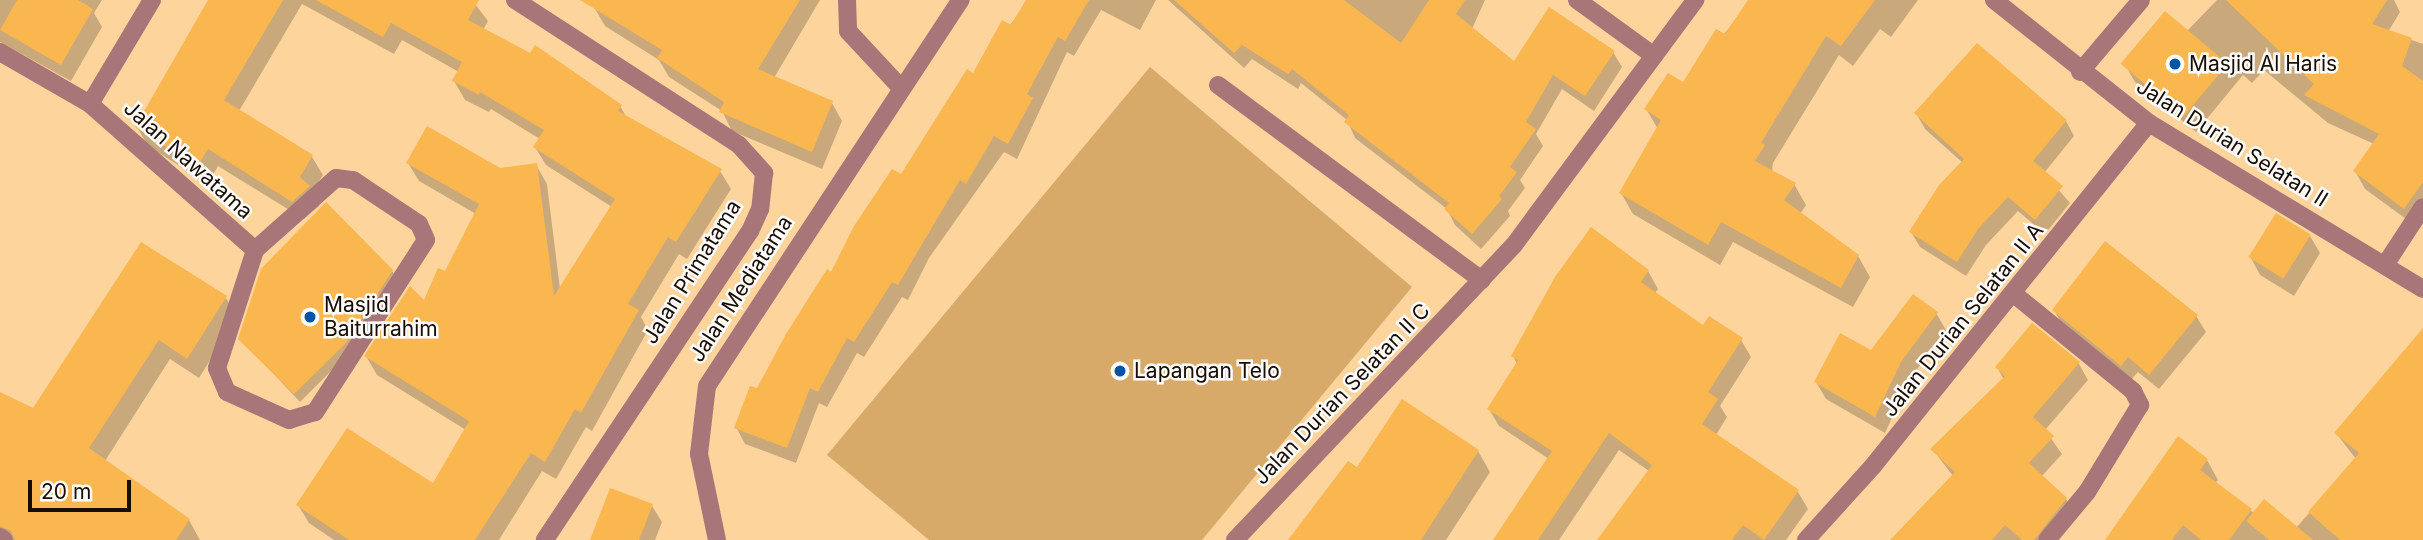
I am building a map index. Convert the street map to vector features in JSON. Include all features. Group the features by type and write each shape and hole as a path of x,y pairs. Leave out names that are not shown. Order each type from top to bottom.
{"street":[{"path":"0,52 90,104 152,0"},
{"name":"Jalan Primatama","path":"515,0 739,145 764,173 760,209 750,231 545,540"},
{"path":"847,0 848,31 900,87"},
{"name":"Jalan Mediatama","path":"717,540 699,454 707,386 900,87 961,0"},
{"path":"1577,0 1654,56"},
{"name":"Jalan Durian Selatan II C","path":"1234,540 1514,245 1695,0"},
{"name":"Jalan Durian Selatan II","path":"1994,0 2080,72 2149,124 2423,289"},
{"path":"2080,72 2141,0"},
{"path":"1218,85 1482,280"},
{"name":"Jalan Nawatama","path":"90,104 255,250"},
{"name":"Jalan Durian Selatan II A","path":"1806,540 1874,466 2149,124"},
{"name":"Jalan Nawatama","path":"336,178 352,180 424,228 423,247 319,406 296,421 227,392 218,376 255,250 336,178"},
{"path":"2385,265 2423,207"},
{"path":"2014,294 2133,391 2140,405 2087,492 2047,540"}],"shaded area":[{"name":"Lapangan Telo","path":"1150,67 1412,287 1202,540 929,540 827,455"}],"building":[{"path":"17,0 78,0 93,9 61,65 0,30"},
{"path":"208,0 283,0 224,100 313,155 300,177 310,186 292,202 208,149 197,167 135,127"},
{"path":"316,0 479,0 468,20 530,53 535,45 622,105 618,111 722,169 676,242 668,237 628,304 639,310 581,413 575,409 545,462 531,453 475,540 349,540 296,505 347,428 433,483 469,421 364,356 410,286 424,300 438,268 445,271 479,204 406,163 427,126 500,168 537,163 554,296 615,199 533,147 544,130 480,92 479,95 452,81 462,62 391,23 383,37"},
{"path":"580,0 800,0 758,69 833,101 812,152 719,112 724,102 657,58 662,50"},
{"path":"1026,0 1089,0 1065,41 1058,37 1027,94 1033,98 1008,144 994,136 966,184 960,180 898,285 892,282 854,342 847,338 818,392 810,388 787,448 734,428 750,386 757,388 786,334 827,269 831,272 854,226 892,169 901,174 967,69 973,73 1002,20 1011,25"},
{"path":"1174,0 1344,0 1401,43 1429,0 1465,0 1456,14 1514,61 1549,7 1615,51 1585,96 1553,75 1526,122 1536,129 1510,167 1517,172 1499,196 1502,199 1472,234 1444,209 1449,203 1344,122 1349,115 1292,69 1288,74 1242,45 1234,53"},
{"path":"1748,0 1875,0 1841,46 1826,36 1761,143 1765,145 1755,161 1796,183 1784,200 1859,255 1841,288 1721,222 1708,245 1619,193 1661,120 1644,109 1668,73 1683,82 1716,29 1725,34"},
{"path":"2226,0 2387,0 2372,24 2412,38 2402,66 2423,81 2423,182 2404,209 2353,171 2379,134 2304,95 2314,84"},
{"name":"Masjid Al Haris","path":"2165,11 2228,64 2183,117 2121,64"},
{"path":"1977,43 2067,120 2033,161 2063,186 2035,220 2008,197 1978,229 1957,262 1909,232 1939,185 1964,159 1914,113"},
{"name":"Masjid Baiturrahim","path":"326,202 393,270 345,344 294,394 238,339 261,269"},
{"path":"2276,213 2311,235 2283,279 2248,257"},
{"path":"1591,227 1649,270 1641,282 1703,325 1709,316 1743,338 1708,392 1718,399 1702,424 1799,490 1764,540 1743,525 1732,540 1597,540 1652,465 1609,433 1538,540 1493,540 1552,451 1487,409 1518,360 1511,356 1555,277"},
{"path":"2105,241 2198,315 2149,375 2128,357 2121,366 2052,310"},
{"path":"141,242 227,296 187,359 159,340 89,448 190,519 176,540 15,540 11,531 0,526 0,392 33,408"},
{"path":"1913,294 1938,312 1901,362 1875,417 1814,382 1840,333 1871,350"},
{"path":"2032,323 2080,362 2033,417 2054,436 2029,463 2067,498 2034,540 2022,540 2005,525 1992,540 1890,540 1955,472 1930,449 2005,376 1995,367"},
{"path":"2423,328 2423,540 2340,540 2308,512 2359,453 2334,433"},
{"path":"1402,399 1479,450 1421,540 1288,540 1348,461 1357,467"},
{"path":"2178,436 2208,459 2200,470 2252,509 2229,540 2201,540 2183,525 2172,540 2105,540"},
{"path":"610,488 653,504 639,540 590,540"},
{"path":"2264,499 2313,540 2269,540 2246,521"}],"place":[{"name":"Masjid Al Haris","path":"2175,64"},
{"name":"Masjid Baiturrahim","path":"310,317"},
{"name":"Lapangan Telo","path":"1120,371"}]}
